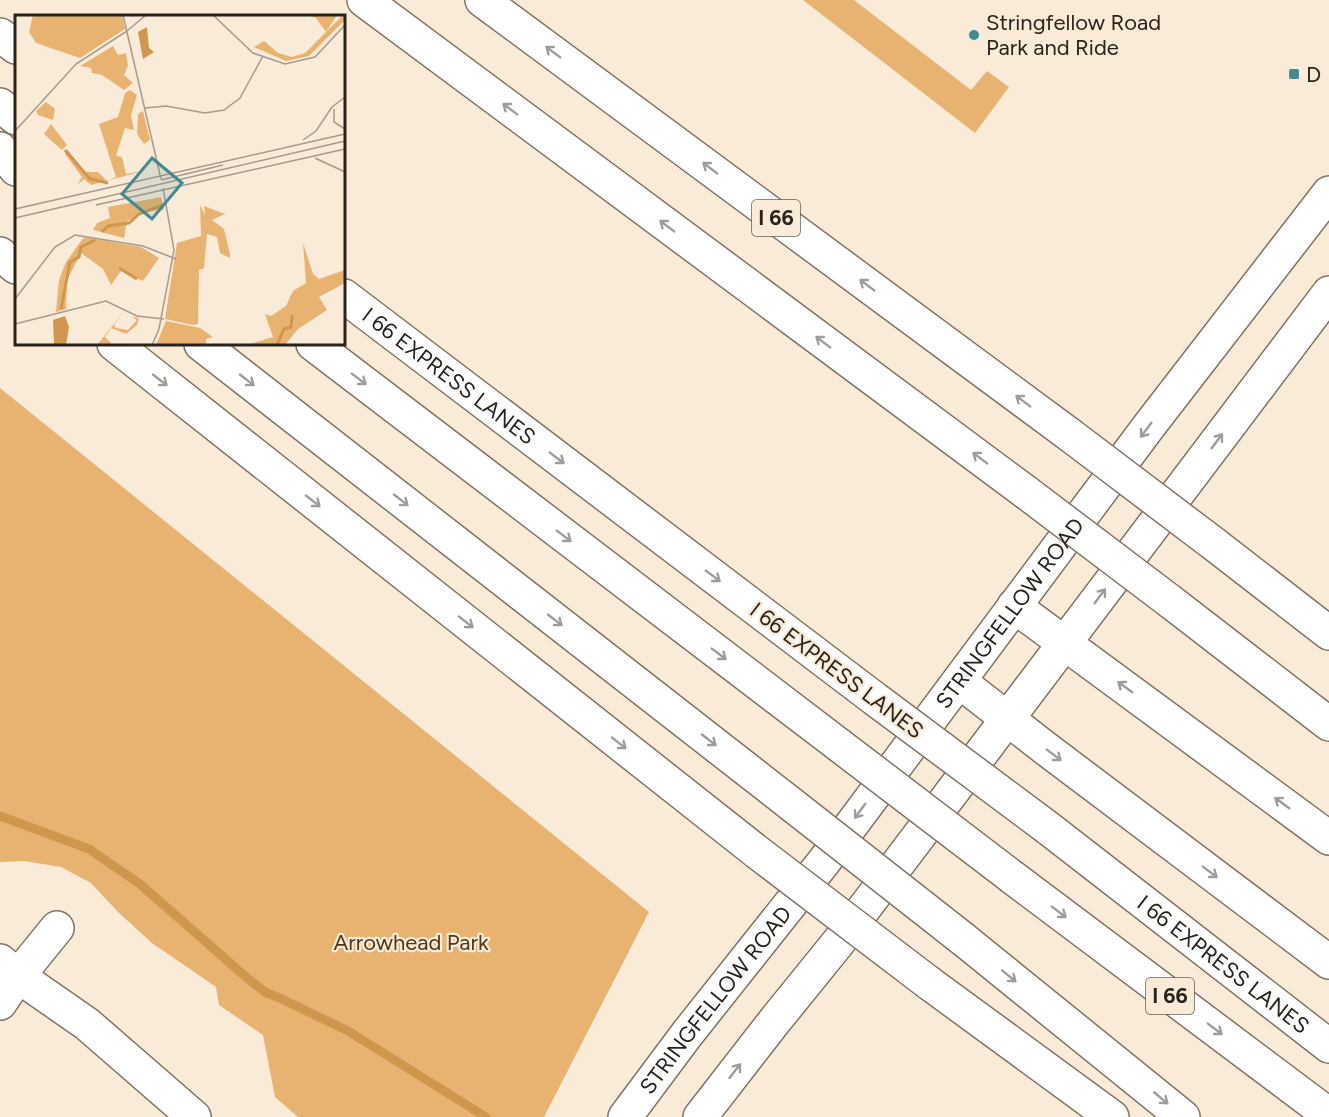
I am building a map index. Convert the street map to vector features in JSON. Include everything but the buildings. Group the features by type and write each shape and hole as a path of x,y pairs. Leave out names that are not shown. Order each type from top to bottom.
{"main road":[{"path":"364,0 1171,602 1329,724"},
{"name":"I 66","path":"483,0 1070,435 1329,633"},
{"path":"0,35 15,46"},
{"path":"0,105 15,117"},
{"path":"0,148 15,168"},
{"name":"STRINGFELLOW ROAD","path":"625,1117 687,1034 826,859 1149,426 1329,193"},
{"path":"0,254 15,266"},
{"path":"700,1117 841,939 1329,293"},
{"name":"I 66 EXPRESS LANES","path":"345,297 1048,828 1329,1046"},
{"path":"115,345 757,852 929,983 1112,1117"},
{"path":"202,345 963,939 1183,1117"},
{"name":"I 66","path":"314,345 1012,877 1329,1115"},
{"path":"1014,606 1329,838"},
{"path":"958,681 1329,962"},
{"path":"0,1004 9,968 57,928"},
{"path":"9,968 87,1024 194,1117"}],"green space":[{"path":"803,0 854,0 971,90 987,71 1009,87 975,133"},
{"name":"Arrowhead Park","path":"0,388 649,912 544,1117 298,1117 275,1097 263,1035 219,1005 216,987 152,943 91,883 61,867 24,861 0,862"}],"waterway":[{"path":"0,816 89,849 140,884 265,992 348,1031 486,1117"}],"place":[{"name":"Stringfellow Road Park and Ride","path":"974,35"},
{"name":"D","path":"1294,74"}]}
